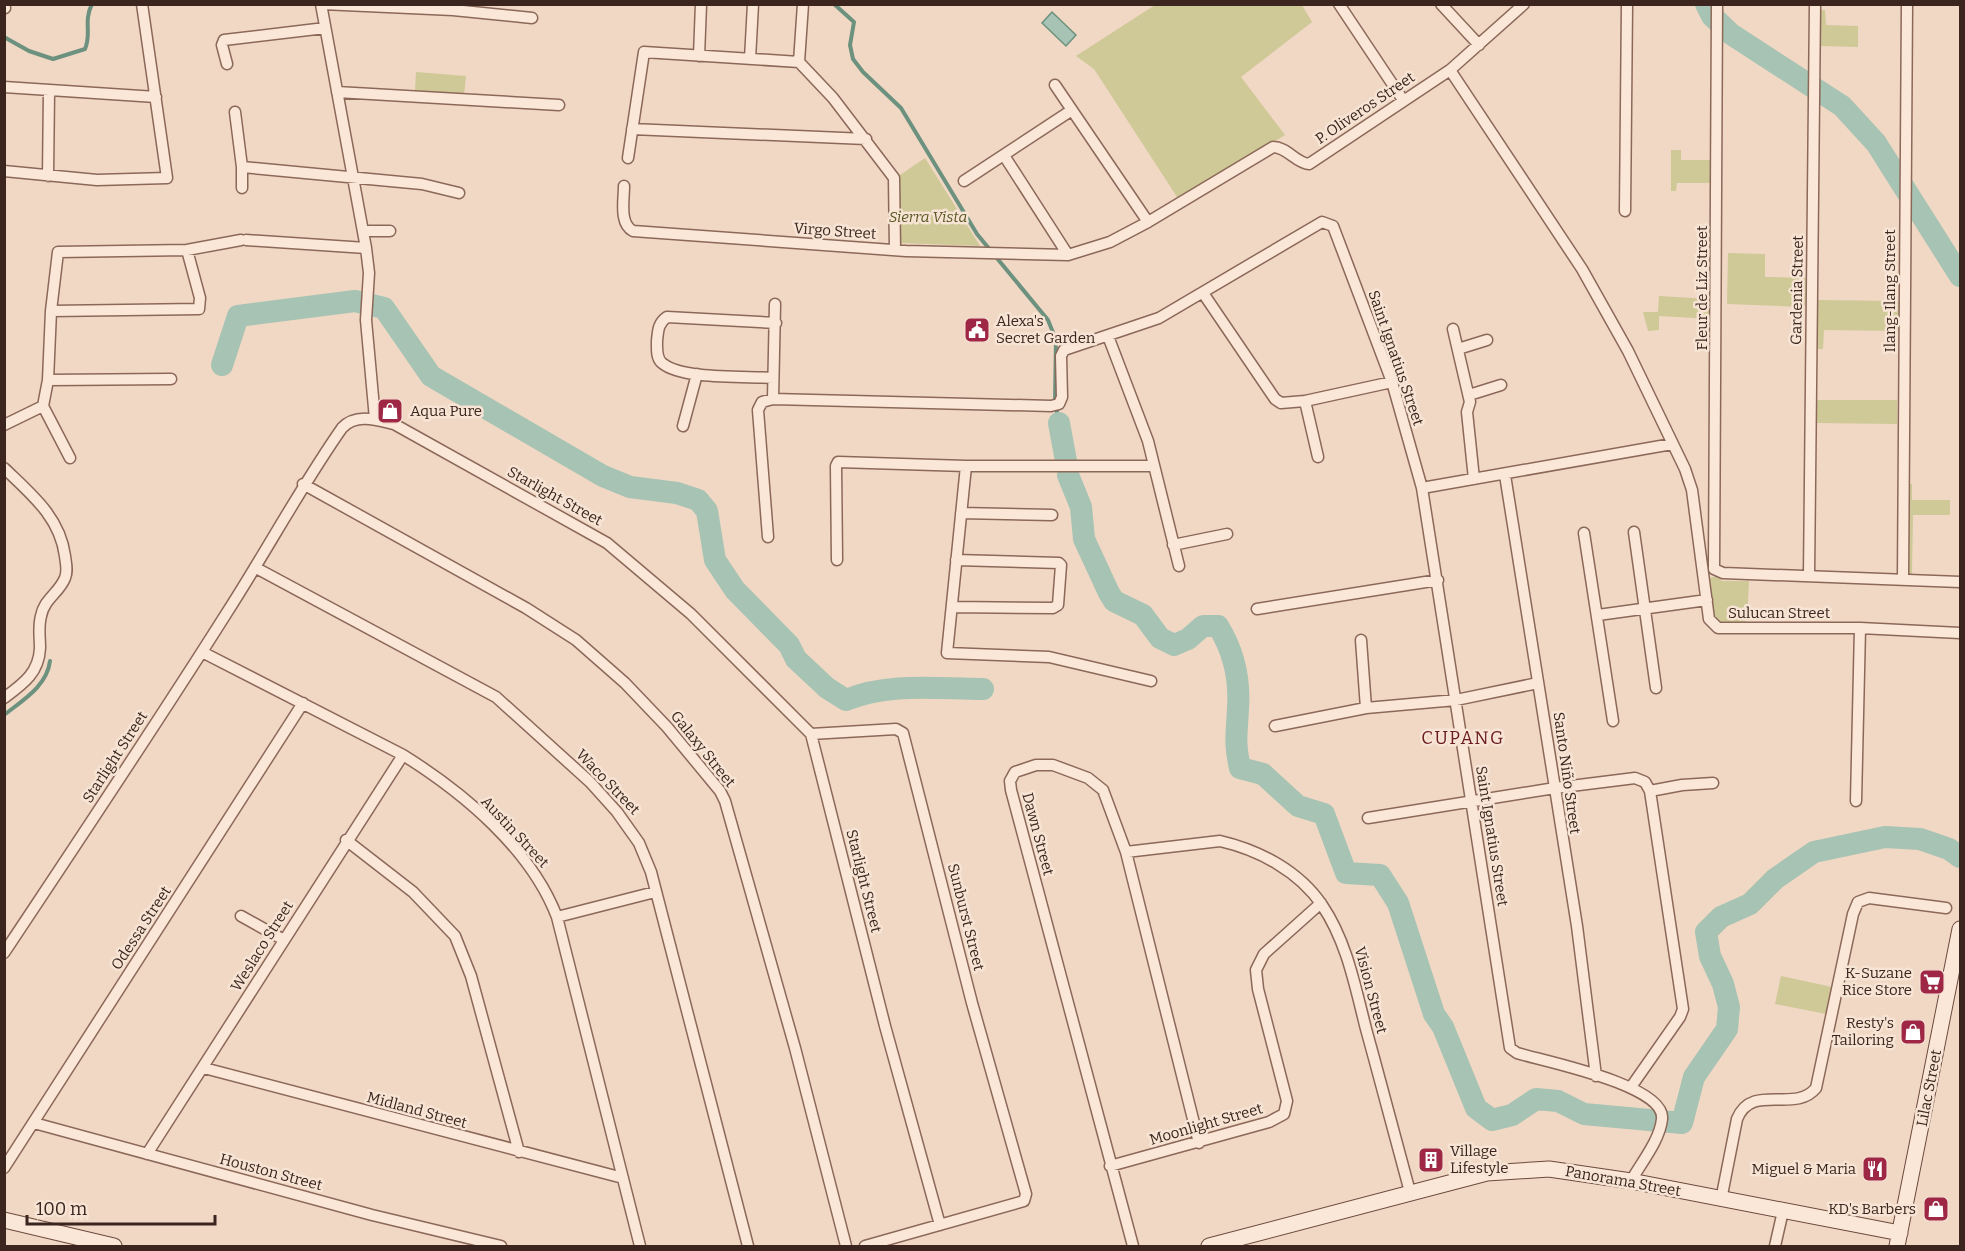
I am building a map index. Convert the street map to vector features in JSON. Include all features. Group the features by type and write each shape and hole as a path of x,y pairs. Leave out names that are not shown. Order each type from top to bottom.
{"street":[{"path":"4,171 97,180 167,178 142,4"},
{"path":"375,419 366,320 368,304 366,248 321,4 453,7 532,18"},
{"path":"699,56 701,4"},
{"path":"750,59 753,4"},
{"path":"803,4 799,62 866,139 895,181 895,250"},
{"path":"1339,4 1403,100"},
{"path":"1441,4 1479,45"},
{"name":"P. Oliveros Street","path":"1179,203 1273,147 1282,148 1309,164 1450,70 1524,4"},
{"path":"1625,211 1627,4"},
{"name":"Gardenia Street","path":"1809,576 1815,4"},
{"name":"Ilang-Ilang Street","path":"1903,578 1907,4"},
{"name":"Fleur de Liz Street","path":"1717,7 1718,298 1713,566 1717,572 1809,576"},
{"path":"226,64 222,45 224,40 325,28"},
{"path":"628,158 644,52 799,62"},
{"name":"Sulucan Street","path":"1450,70 1582,269 1623,342 1672,444 1692,490 1711,622 1718,628 1860,628 1960,633"},
{"path":"1055,85 1148,222"},
{"path":"4,87 156,97"},
{"path":"48,176 49,91"},
{"path":"338,92 559,105"},
{"path":"964,181 1005,157 1071,110"},
{"path":"235,112 242,167 242,188"},
{"path":"633,129 866,139"},
{"path":"1005,157 1068,255"},
{"path":"242,167 422,184 459,193"},
{"name":"Virgo Street","path":"624,186 624,218 626,225 633,231 998,255 1068,255 1110,242 1179,203"},
{"name":"Saint Ignatius Street","path":"1203,293 1322,222 1333,226 1392,382 1422,488 1510,1048 1516,1053 1631,1087 1656,1102 1663,1117 1659,1131 1631,1181"},
{"path":"363,231 390,231"},
{"path":"70,458 43,406 48,380 51,311 60,251 187,250 244,240 366,248"},
{"path":"51,311 199,309 200,298 187,250"},
{"path":"767,400 1055,405 1062,398 1062,352 1159,318 1203,293 1275,399 1283,404 1392,382"},
{"path":"768,537 759,410 767,400 773,378 775,304"},
{"path":"773,378 697,374 673,369 660,362 656,352 658,328 664,318 776,323"},
{"path":"1453,329 1469,395 1467,412 1474,479"},
{"path":"1108,336 1148,441 1179,566"},
{"path":"1458,349 1487,340"},
{"path":"683,426 697,374"},
{"path":"48,380 171,379"},
{"path":"1469,395 1501,385"},
{"path":"1305,401 1318,457"},
{"path":"4,425 43,406"},
{"name":"Starlight Street","path":"4,953 256,568 303,484 346,424 375,419 394,424 607,543 691,614 811,734 885,1026 940,1225"},
{"path":"1422,488 1672,444"},
{"path":"837,560 837,464 1154,466"},
{"path":"966,466 947,653 1049,657 1151,681"},
{"path":"4,468 48,512 55,523 63,543 67,569 62,584 47,600 41,614 37,666 29,679 4,698"},
{"name":"Santo Niño Street","path":"1505,475 1584,975 1596,1076"},
{"name":"Galaxy Street","path":"303,484 526,608 576,640 626,683 667,727 720,791 726,801 795,1048 846,1246"},
{"path":"961,513 1052,515"},
{"path":"1634,532 1656,688"},
{"path":"1584,533 1613,721"},
{"path":"1173,545 1227,534"},
{"path":"952,607 1053,608 1058,605 1061,565 1059,563 956,560"},
{"name":"Waco Street","path":"256,568 496,697 590,783 630,828 646,857 748,1246"},
{"path":"1809,576 1960,582"},
{"path":"1257,609 1438,580"},
{"path":"1598,615 1707,600"},
{"path":"1856,801 1860,628"},
{"path":"1361,640 1366,708"},
{"name":"Austin Street","path":"202,652 403,755 455,793 507,841 539,878 557,917 640,1246"},
{"path":"1275,726 1366,708 1456,700 1538,683"},
{"name":"Odessa Street","path":"4,1168 303,703"},
{"name":"Sunburst Street","path":"811,734 896,729 903,734 1026,1198 1024,1201 940,1225"},
{"name":"Weslaco Street","path":"147,1154 204,1068 346,840 403,755"},
{"name":"Dawn Street","path":"1133,1246 1011,790 1012,776 1024,768 1053,765 1088,778 1103,790 1126,852 1199,1143"},
{"path":"1368,818 1555,788 1635,778 1648,786 1713,783"},
{"path":"1631,1087 1680,1017 1683,1009 1648,786"},
{"path":"346,840 413,892 455,936 471,976 519,1152"},
{"name":"Vision Street","path":"1126,852 1220,841 1234,844 1270,859 1286,870 1321,903 1343,941 1410,1192"},
{"path":"557,917 655,892"},
{"path":"1721,1200 1737,1119 1743,1108 1757,1099 1803,1098 1816,1088 1858,902 1869,898 1946,908"},
{"name":"Moonlight Street","path":"1110,1166 1199,1143 1269,1122 1284,1114 1287,1101 1258,988 1256,970 1264,954 1321,903"},
{"path":"241,916 284,940"},
{"name":"Lilac Street","path":"1898,1240 1956,982 1960,929"},
{"name":"Midland Street","path":"204,1068 623,1178"},
{"name":"Houston Street","path":"34,1123 372,1215 501,1246"},
{"name":"Panorama Street","path":"1209,1246 1486,1173 1516,1170 1572,1171 1631,1181 1783,1211 1898,1240"},
{"path":"1775,1246 1783,1211"},
{"path":"4,1220 114,1246"},
{"path":"865,1246 940,1225"}],"green space":[{"path":"1155,5 1302,5 1312,22 1241,77 1285,135 1179,200 1094,69 1076,56"},
{"path":"1821,10 1825,10 1826,25 1858,26 1858,47 1821,46"},
{"path":"416,72 466,76 464,95 415,91"},
{"path":"1671,150 1681,150 1681,160 1710,160 1711,183 1677,183 1676,191 1671,191"},
{"name":"Sierra Vista","path":"925,158 980,246 900,243 900,175"},
{"path":"1728,253 1765,254 1765,277 1806,278 1805,307 1727,304"},
{"path":"1659,296 1710,299 1711,319 1659,316 1659,330 1648,331 1643,312 1658,312"},
{"path":"1818,300 1899,301 1899,331 1824,330 1823,349 1817,349"},
{"path":"1816,400 1897,400 1897,424 1816,423"},
{"path":"1908,484 1912,484 1912,500 1950,500 1950,515 1913,515 1912,575 1907,571"},
{"path":"1717,576 1722,581 1749,581 1747,622 1721,623 1715,620 1709,578"},
{"path":"1781,976 1832,987 1826,1014 1775,1004"}],"shaded area":[{"path":"1052,12 1076,35 1066,46 1042,23"}],"waterway":[{"path":"4,37 29,51 53,59 85,49 88,38 88,16 92,4"},
{"path":"834,4 854,22 850,45 853,59 863,72 901,108 977,234 1048,320 1056,340 1055,401 1059,423"},
{"path":"1706,4 1712,16 1731,34 1842,106 1876,143 1960,276"},
{"path":"222,365 238,316 355,301 384,308 431,376 603,476 630,487 677,493 698,500 707,511 715,560 735,590 789,645 796,659 827,688 846,700 862,694 896,689 983,689"},
{"path":"1059,423 1066,461"},
{"path":"1068,475 1081,507 1084,539 1114,601 1143,615 1160,638 1174,645 1188,639 1203,626 1218,626 1228,645 1237,676 1236,744 1240,768 1263,774 1298,806 1324,814 1346,873 1380,875 1398,903 1434,1014 1443,1027 1476,1108 1492,1120 1512,1115 1536,1099 1558,1101 1584,1114 1682,1123 1694,1077 1727,1029 1729,1007 1723,984 1710,956 1706,932 1721,917 1750,904 1775,879 1814,852 1885,837 1920,839 1949,849 1960,857"},
{"path":"4,715 39,685 48,670 50,661"}],"place":[{"name":"Alexa's Secret Garden","path":"977,330"},
{"name":"Aqua Pure","path":"390,411"},
{"name":"K-Suzane Rice Store","path":"1932,982"},
{"name":"Resty's Tailoring","path":"1913,1032"},
{"name":"Village Lifestyle","path":"1431,1160"},
{"name":"Miguel & Maria","path":"1875,1169"},
{"name":"KD's Barbers","path":"1936,1209"}],"district":[{"name":"CUPANG","path":"1463,738"}]}
